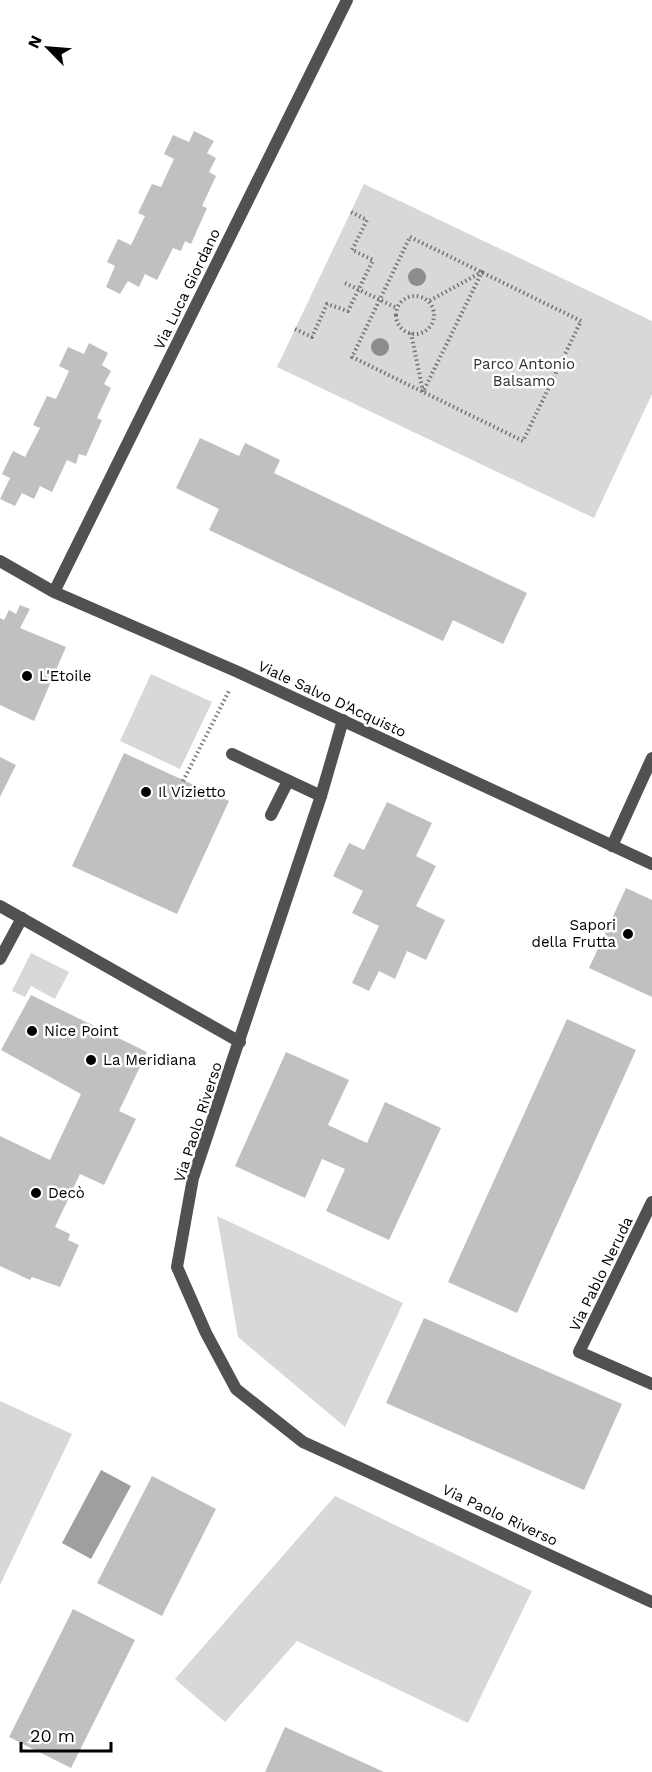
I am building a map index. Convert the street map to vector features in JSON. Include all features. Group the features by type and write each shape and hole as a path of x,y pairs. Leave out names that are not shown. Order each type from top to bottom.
{"street":[{"name":"Via Luca Giordano","path":"54,592 347,0"},
{"name":"Viale Salvo D'Acquisto","path":"0,561 54,592 238,672 652,864"},
{"name":"Via Paolo Riverso","path":"343,720 321,796 193,1178 177,1267 206,1333 236,1389 303,1442 652,1602"},
{"path":"232,754 321,796"},
{"path":"612,846 652,758"},
{"path":"271,815 288,781"},
{"path":"0,906 240,1042"},
{"path":"0,959 21,918"},
{"name":"Via Pablo Neruda","path":"652,1202 579,1352 652,1384"}],"path":[{"path":"295,329 312,337 327,304 348,311 372,260 352,250 367,220 351,212"},
{"path":"410,237 582,321 523,441 352,357 380,300 410,237"},
{"path":"429,301 434,312 432,324 423,332 411,333 400,326 397,308 400,303 411,296 429,301 482,272"},
{"path":"423,392 482,272"},
{"path":"345,283 397,308"},
{"path":"411,333 423,392"},
{"path":"183,781 238,672"}],"green space":[{"name":"Parco Antonio Balsamo","path":"364,184 652,321 652,394 594,518 277,367"},
{"path":"151,674 212,702 180,769 120,741"},
{"path":"31,953 69,972 55,999 31,986 25,997 12,991"},
{"path":"217,1216 403,1303 345,1427 238,1337"},
{"path":"0,1401 72,1434 0,1585"},
{"path":"335,1496 532,1591 468,1723 297,1641 225,1722 175,1679"}],"shaded area":[{"path":"101,1470 131,1486 91,1559 62,1543"}],"building":[{"path":"194,131 214,141 207,153 216,158 209,172 216,176 202,206 207,208 191,244 185,241 181,251 173,248 157,280 145,274 139,287 128,281 120,294 106,287 115,266 107,262 118,239 131,245 145,216 138,213 152,184 161,187 174,159 164,154 173,135 189,142"},
{"path":"89,343 108,353 102,365 111,371 104,384 111,388 97,418 102,420 86,456 79,454 76,464 67,460 52,492 40,486 34,499 22,493 15,506 0,499 10,478 2,474 13,451 25,457 40,428 33,425 47,396 56,399 69,371 59,366 68,347 84,354"},
{"path":"200,438 239,456 245,443 280,460 274,473 527,593 503,644 453,620 443,641 209,530 219,509 176,488"},
{"name":"L'Etoile","path":"20,605 30,609 20,628 66,647 34,721 0,705 0,618 4,620 9,610 16,614"},
{"path":"124,753 229,801 177,914 72,866"},
{"path":"0,757 16,765 0,797"},
{"path":"387,802 432,823 416,856 436,866 416,906 445,920 426,960 407,951 395,979 379,971 369,991 352,983 379,926 352,913 363,891 333,876 349,843 364,850"},
{"name":"Sapori della Frutta","path":"626,888 652,900 652,997 589,968"},
{"path":"31,995 147,1052 119,1111 136,1119 104,1185 80,1174 55,1227 70,1234 68,1240 79,1245 60,1287 32,1277 30,1280 0,1266 0,1136 50,1160 81,1094 1,1050"},
{"path":"567,1019 636,1050 517,1313 448,1282"},
{"path":"286,1052 349,1080 328,1125 367,1143 385,1102 441,1128 389,1240 326,1211 345,1169 322,1159 305,1198 235,1166"},
{"path":"424,1318 622,1404 584,1490 386,1403"},
{"path":"152,1476 216,1509 162,1616 97,1583"},
{"path":"73,1609 135,1640 71,1768 9,1737"},
{"path":"285,1727 384,1772 265,1772"}],"place":[{"name":"L'Etoile","path":"27,676"},
{"name":"Il Vizietto","path":"146,792"},
{"name":"Sapori della Frutta","path":"628,934"},
{"name":"Nice Point","path":"32,1031"},
{"name":"La Meridiana","path":"91,1060"},
{"name":"Decò","path":"36,1193"}]}
